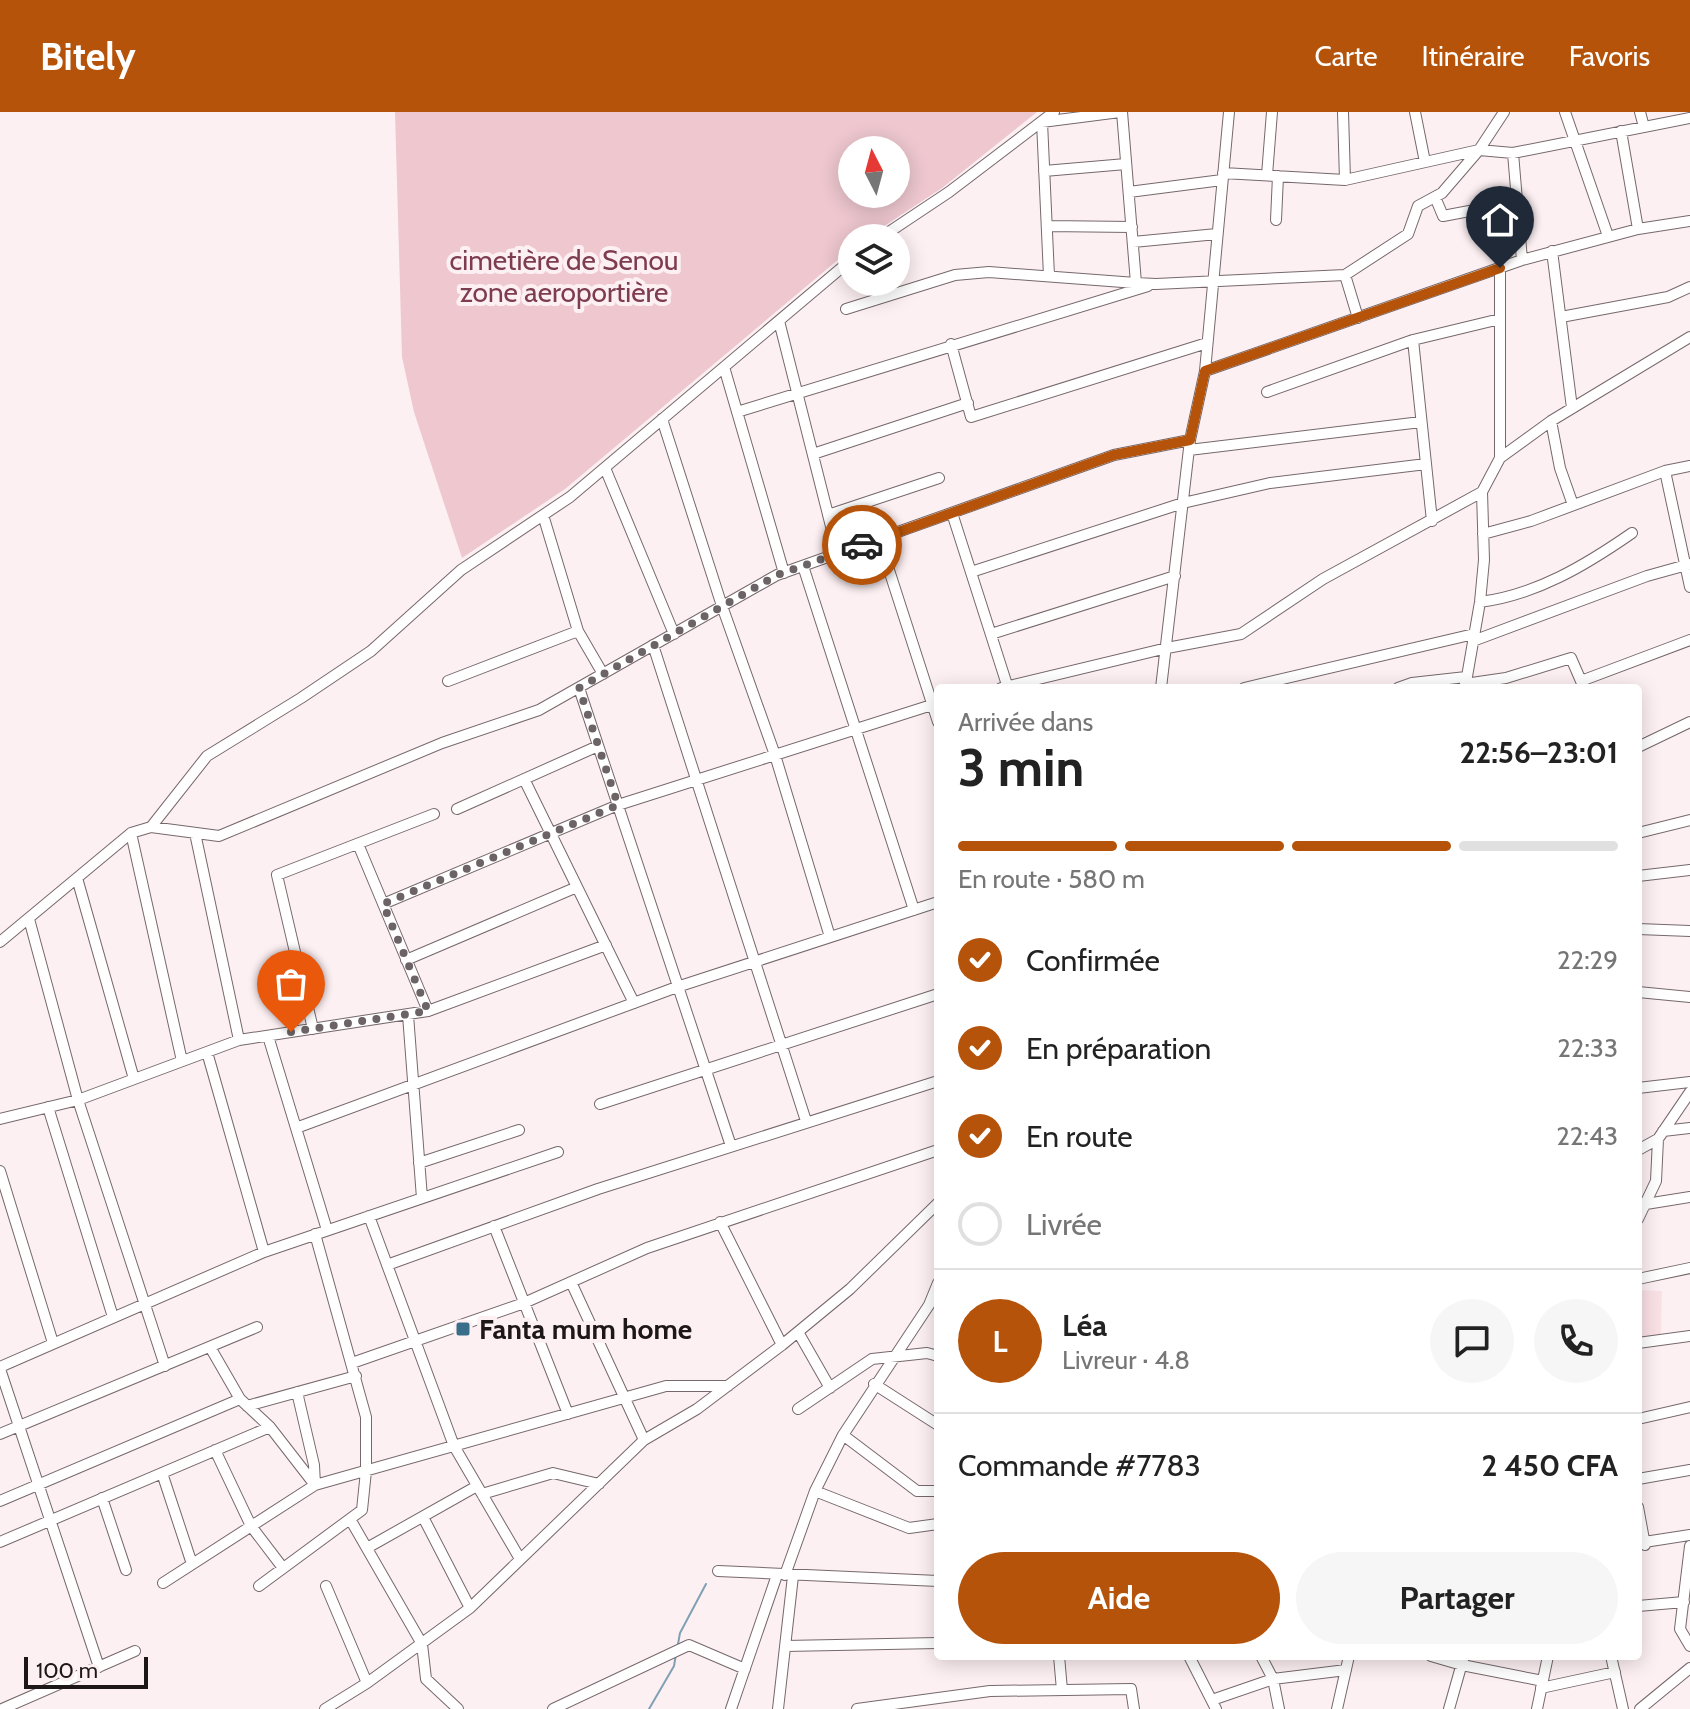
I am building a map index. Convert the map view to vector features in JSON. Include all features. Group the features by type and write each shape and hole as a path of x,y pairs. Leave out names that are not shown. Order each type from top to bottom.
{"street":[{"path":"901,224 949,192 1054,112"},
{"path":"1042,122 1121,112 1136,283"},
{"path":"1162,684 1189,445 1205,371 1229,112"},
{"path":"1272,112 1276,220"},
{"path":"1343,112 1345,180"},
{"path":"1415,112 1425,162"},
{"path":"846,309 955,275 989,272 1156,284 1345,275 1408,234 1418,206 1442,193 1479,150 1504,112"},
{"path":"1565,112 1608,236"},
{"path":"1640,112 1644,127"},
{"path":"1042,122 1049,276"},
{"path":"1129,192 1223,176 1345,180 1479,150 1513,153 1621,131 1689,122"},
{"path":"1621,131 1638,229"},
{"path":"1513,153 1522,260"},
{"path":"1044,171 1126,164"},
{"path":"1435,197 1443,216 1480,209"},
{"path":"1205,371 1522,260 1638,229 1690,221"},
{"path":"1047,226 1132,227"},
{"path":"1133,242 1217,234"},
{"path":"1552,251 1572,408"},
{"path":"1500,268 1500,458"},
{"path":"151,827 207,756 371,651 461,570 570,497 838,271"},
{"path":"1345,275 1358,318"},
{"path":"737,412 951,344 1156,284"},
{"path":"1561,317 1668,297 1690,287"},
{"path":"1267,392 1413,340 1500,319"},
{"path":"779,321 838,554"},
{"path":"1465,683 1480,602 1484,560 1482,492 1500,458 1551,421 1690,337"},
{"path":"1413,340 1432,521"},
{"path":"951,344 971,417 1207,343"},
{"path":"724,367 784,573"},
{"path":"813,454 968,403"},
{"path":"662,419 722,606 775,755 830,937"},
{"path":"1551,421 1560,468 1573,505"},
{"path":"0,942 131,833 151,827 219,836 442,743 539,710 722,606 803,566 1114,455 1421,422"},
{"path":"971,572 1183,503 1270,483 1426,464"},
{"path":"1483,534 1665,471 1690,466"},
{"path":"605,468 674,634"},
{"path":"1665,471 1688,565 1690,587"},
{"path":"828,515 939,478"},
{"path":"1017,684 1167,648 1241,634 1323,579 1482,492"},
{"path":"952,513 1004,684"},
{"path":"543,515 578,631 603,674"},
{"path":"1480,602 1505,599 1552,581 1595,559 1632,533"},
{"path":"879,539 934,701"},
{"path":"1262,684 1474,638 1647,576 1688,565"},
{"path":"803,566 914,910"},
{"path":"991,634 1175,576"},
{"path":"448,681 578,631"},
{"path":"1585,684 1690,640"},
{"path":"653,645 806,1121"},
{"path":"1410,684 1465,683 1506,678 1571,658 1583,684"},
{"path":"579,688 731,1146"},
{"path":"383,904 618,805 934,704"},
{"path":"1642,745 1690,722"},
{"path":"457,809 598,746"},
{"path":"524,779 634,1003"},
{"path":"313,1029 277,875 434,814"},
{"path":"1642,832 1690,820"},
{"path":"131,833 182,1061"},
{"path":"195,833 239,1040"},
{"path":"358,844 428,1011"},
{"path":"1642,876 1690,870"},
{"path":"77,878 134,1079"},
{"path":"406,960 577,887"},
{"path":"296,1128 677,987 934,903"},
{"path":"29,919 78,1100 165,1366"},
{"path":"1642,929 1690,931"},
{"path":"0,1119 78,1100 239,1040 428,1011 606,945"},
{"path":"1642,992 1690,997"},
{"path":"600,1104 934,995"},
{"path":"408,1015 422,1198"},
{"path":"268,1036 327,1230"},
{"path":"207,1052 264,1252"},
{"path":"387,1265 598,1189 934,1082"},
{"path":"1642,1088 1690,1082"},
{"path":"1642,1212 1656,1181 1661,1135 1690,1092"},
{"path":"48,1107 113,1317"},
{"path":"1642,1147 1661,1135 1690,1128"},
{"path":"419,1163 519,1130"},
{"path":"352,1363 524,1303 647,1248 934,1151"},
{"path":"99,1667 17,1427 0,1368 264,1252 558,1152"},
{"path":"0,1171 53,1343"},
{"path":"1646,1204 1690,1197"},
{"path":"325,1709 367,1683 470,1608 644,1440 697,1409 782,1345 850,1289 934,1207"},
{"path":"369,1216 454,1446 520,1559"},
{"path":"720,1222 782,1345"},
{"path":"494,1226 568,1414"},
{"path":"259,1586 362,1510 366,1417 315,1234"},
{"path":"1642,1278 1690,1268"},
{"path":"571,1282 644,1440"},
{"path":"731,1709 815,1491 843,1435 934,1293"},
{"path":"0,1434 257,1327"},
{"path":"798,1332 830,1388"},
{"path":"1642,1342 1690,1336"},
{"path":"210,1347 244,1402 270,1427 315,1485"},
{"path":"798,1409 872,1359 934,1355"},
{"path":"0,1501 244,1402 356,1376"},
{"path":"874,1384 934,1422"},
{"path":"163,1583 315,1485 666,1386 728,1386"},
{"path":"297,1392 314,1465 315,1485"},
{"path":"1642,1418 1690,1407"},
{"path":"0,1542 270,1427"},
{"path":"843,1435 917,1491 934,1491"},
{"path":"215,1450 251,1526 283,1568"},
{"path":"1642,1478 1690,1470"},
{"path":"162,1473 192,1564"},
{"path":"367,1548 479,1490 553,1473 599,1484"},
{"path":"815,1491 909,1528 934,1525"},
{"path":"102,1498 126,1570"},
{"path":"423,1517 470,1608"},
{"path":"350,1519 422,1644 426,1679 458,1709"},
{"path":"1642,1543 1690,1535"},
{"path":"1690,1546 1680,1629 1690,1646"},
{"path":"718,1571 934,1581"},
{"path":"778,1709 785,1646 785,1575"},
{"path":"326,1586 367,1683"},
{"path":"1642,1606 1684,1602"},
{"path":"785,1646 934,1643"},
{"path":"553,1709 689,1645 745,1669"},
{"path":"2,1709 135,1651"},
{"path":"1059,1660 1062,1690"},
{"path":"1191,1660 1214,1705 1273,1679 1346,1670"},
{"path":"1263,1660 1273,1679 1279,1709"},
{"path":"1337,1709 1348,1660"},
{"path":"1537,1709 1547,1660"},
{"path":"1612,1660 1623,1709"},
{"path":"1449,1709 1463,1661 1542,1684 1615,1672"},
{"path":"1643,1708 1690,1668"},
{"path":"857,1709 990,1691 1131,1689 1134,1709"}],"shaded area":[{"path":"1642,1290 1662,1291 1661,1336 1642,1338"}],"green space":[{"name":"cimetière de Senou zone aeroportière","path":"395,112 1037,112 942,188 887,224 838,224 838,260 565,489 462,558 414,412 402,357"}],"waterway":[{"path":"678,1644 680,1633 706,1584"},
{"path":"649,1709 674,1666 676,1654"}],"way so far":[{"path":"291,1032 428,1011 383,904 618,805 579,688 777,575 862,545"}],"place":[{"name":"Fanta mum home","path":"463,1329"}],"route":[{"path":"862,545 1114,455 1190,440 1205,371 1500,268"}]}
